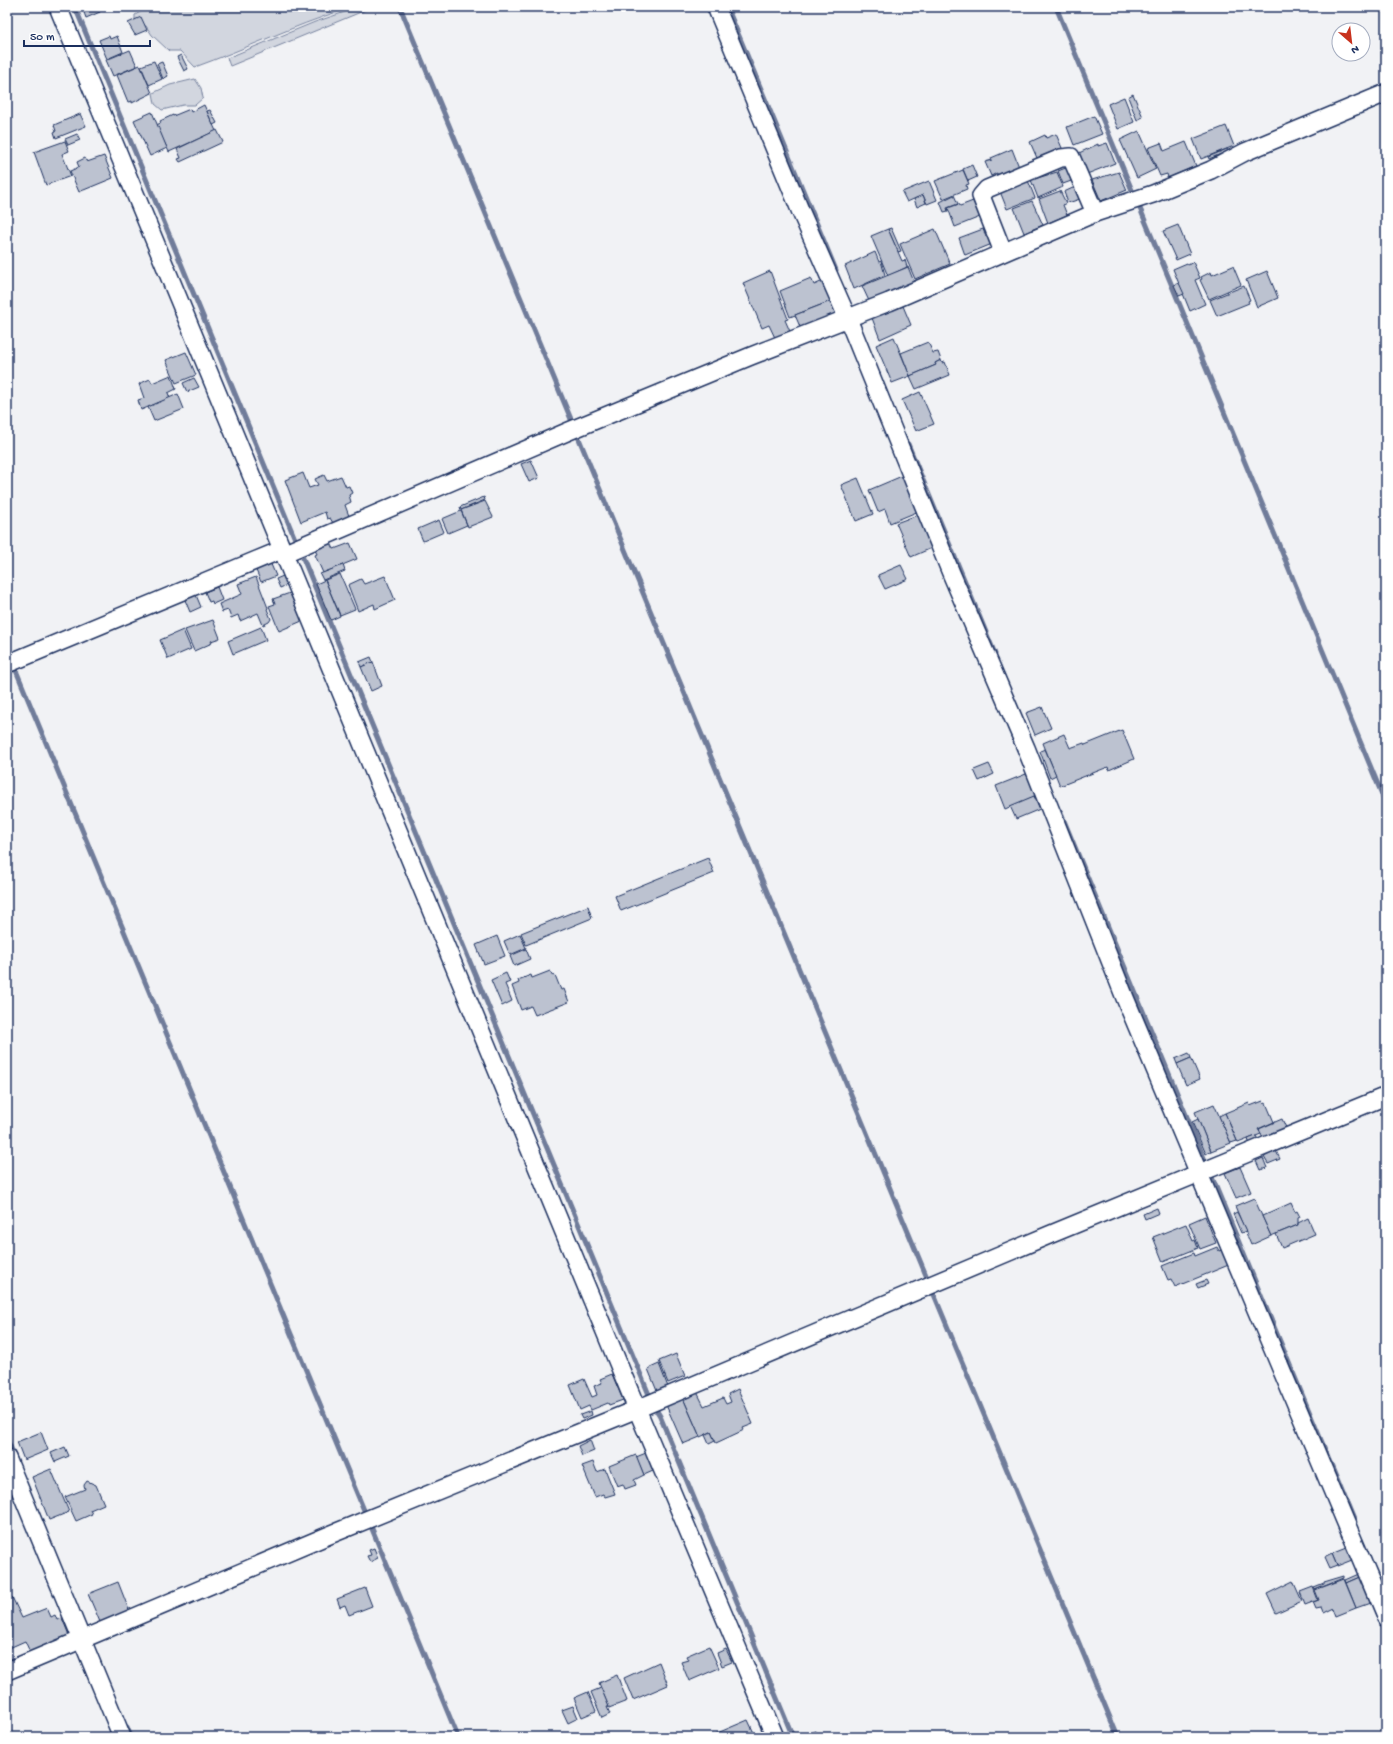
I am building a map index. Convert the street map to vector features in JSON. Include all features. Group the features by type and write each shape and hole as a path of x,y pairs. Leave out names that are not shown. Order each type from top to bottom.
{"street":[{"path":"58,7 290,550 637,1409 775,1737"},
{"path":"716,7 800,210 848,319 948,566 1026,748 1125,998 1206,1172 1386,1618"},
{"path":"7,664 290,550 576,428 750,356 848,319 1095,213 1153,194 1211,170 1245,152 1386,93"},
{"path":"1003,252 981,196 987,189 1061,158 1071,157 1095,213"},
{"path":"7,1671 327,1536 637,1409 1049,1235 1206,1172 1386,1096"},
{"path":"7,1458 122,1737"}],"shaded area":[{"path":"149,7 347,7 343,10 195,67 180,51 169,51 152,35 146,26 135,22 135,15"},
{"path":"351,7 373,7 230,66 227,58 315,22 345,12"},
{"path":"195,79 201,88 203,98 195,105 183,105 162,110 155,104 153,93 170,85"}],"building":[{"path":"82,7 98,7 100,12 86,18"},
{"path":"141,17 147,30 135,35 128,23"},
{"path":"109,36 110,39 117,36 123,52 107,59 99,40"},
{"path":"130,50 137,66 113,76 106,60"},
{"path":"181,55 188,69 184,71 177,57"},
{"path":"154,61 162,79 149,85 141,66"},
{"path":"162,62 168,76 163,79 157,64"},
{"path":"140,65 152,93 132,103 132,101 128,102 117,75"},
{"path":"1133,94 1143,117 1137,120 1128,97"},
{"path":"1124,97 1134,122 1118,129 1108,104"},
{"path":"204,105 216,131 169,152 156,125 161,123 160,121 173,115 190,109 191,112"},
{"path":"210,110 217,123 213,125 207,111"},
{"path":"152,112 167,148 150,156 134,120"},
{"path":"80,114 86,126 56,138 54,125"},
{"path":"1094,116 1102,134 1074,145 1067,127"},
{"path":"1226,126 1234,146 1201,159 1193,139"},
{"path":"217,130 223,142 180,162 178,159 181,158 177,149"},
{"path":"1139,131 1156,169 1137,178 1120,140"},
{"path":"77,134 80,140 68,145 65,139"},
{"path":"1056,134 1062,148 1037,158 1030,142 1045,135 1046,138"},
{"path":"65,141 69,151 62,154 71,176 46,185 34,152"},
{"path":"1186,142 1196,166 1168,178 1167,174 1160,176 1148,148 1161,143 1164,151"},
{"path":"1107,143 1115,163 1087,174 1079,153 1098,144 1098,146"},
{"path":"1012,149 1019,167 997,176 997,173 991,176 985,162 992,160 991,158"},
{"path":"1227,149 1228,151 1209,159 1208,157"},
{"path":"104,156 113,178 79,192 70,171 79,167 77,162 85,158 87,162"},
{"path":"972,165 977,177 968,181 963,169"},
{"path":"1068,167 1074,180 1063,184 1058,171"},
{"path":"963,170 969,184 966,185 967,189 943,199 935,181"},
{"path":"1057,172 1063,187 1038,198 1031,180"},
{"path":"1119,172 1127,190 1101,201 1092,180"},
{"path":"1027,178 1035,198 1007,209 999,189"},
{"path":"929,181 937,200 927,204 923,195 907,202 902,192"},
{"path":"1075,187 1080,199 1068,203 1064,192"},
{"path":"1060,191 1066,203 1063,205 1067,215 1048,223 1039,199"},
{"path":"923,195 926,203 917,207 914,199"},
{"path":"954,195 958,204 947,208 948,211 944,212 940,202"},
{"path":"973,201 980,217 955,227 948,208 959,204 960,206"},
{"path":"1032,201 1043,225 1024,233 1014,208"},
{"path":"1178,225 1190,254 1176,260 1163,231"},
{"path":"891,228 901,251 898,252 888,229"},
{"path":"888,229 902,261 905,260 907,267 888,276 871,236"},
{"path":"935,229 950,264 915,279 900,244"},
{"path":"983,229 986,237 989,236 992,244 965,255 959,238"},
{"path":"875,252 879,262 881,261 885,275 854,289 845,266"},
{"path":"1193,262 1200,278 1195,280 1205,304 1190,311 1173,269"},
{"path":"1233,266 1241,285 1209,299 1200,280 1202,279 1201,277 1211,272 1212,275"},
{"path":"908,267 914,282 869,301 862,286"},
{"path":"770,271 788,319 785,320 792,336 777,342 769,325 762,328 743,283"},
{"path":"1267,271 1278,298 1257,307 1246,280"},
{"path":"811,278 814,285 823,281 831,301 790,317 780,291"},
{"path":"1179,283 1184,294 1179,296 1174,285"},
{"path":"1244,286 1250,300 1248,301 1249,303 1217,316 1210,300"},
{"path":"831,301 836,314 801,329 795,315"},
{"path":"903,306 911,325 880,339 872,318"},
{"path":"894,337 910,376 892,383 876,345"},
{"path":"928,342 933,353 938,352 941,360 935,363 936,365 910,376 901,353"},
{"path":"186,352 196,375 176,383 166,360"},
{"path":"941,360 942,363 945,362 950,375 916,389 910,376 936,365 935,363"},
{"path":"171,375 176,389 168,393 170,398 141,410 138,400 144,398 139,384 150,379 152,383"},
{"path":"194,378 199,387 187,392 183,383"},
{"path":"920,392 934,424 916,431 902,400"},
{"path":"178,394 184,409 154,421 148,407"},
{"path":"531,460 539,478 529,482 521,464"},
{"path":"303,473 309,488 318,485 315,479 324,475 327,481 341,476 346,487 349,486 352,493 349,495 351,502 345,505 349,516 333,523 330,518 327,519 325,512 301,522 285,480"},
{"path":"902,476 906,485 908,484 919,511 890,523 885,509 878,512 869,490"},
{"path":"858,478 873,514 856,521 841,485"},
{"path":"484,497 485,500 461,510 460,507"},
{"path":"485,501 493,517 468,527 461,510"},
{"path":"461,511 467,525 448,533 442,519"},
{"path":"920,514 934,547 911,557 896,523"},
{"path":"439,520 444,532 423,541 418,529"},
{"path":"330,541 334,549 350,543 357,559 323,573 315,555 317,554 314,548"},
{"path":"270,562 276,576 261,582 255,568"},
{"path":"343,565 345,571 323,580 320,574"},
{"path":"901,565 908,579 885,589 878,575"},
{"path":"340,574 355,609 340,615 325,580"},
{"path":"283,576 287,585 280,588 276,579"},
{"path":"385,576 395,600 375,609 374,604 358,611 348,585 361,579 364,584"},
{"path":"256,577 268,608 267,609 271,619 269,622 263,625 258,613 240,621 238,615 231,618 228,610 222,612 219,604 242,594 238,584"},
{"path":"325,580 340,616 331,620 316,584"},
{"path":"217,587 222,600 213,604 212,601 209,602 205,592"},
{"path":"290,593 302,621 279,631 269,606 275,604 273,599"},
{"path":"196,595 201,607 190,612 185,600"},
{"path":"213,620 220,638 211,641 212,643 194,651 185,630"},
{"path":"261,627 266,640 233,654 228,641"},
{"path":"183,630 191,649 168,659 160,640"},
{"path":"371,657 373,662 361,667 359,662"},
{"path":"373,662 382,686 371,691 361,667"},
{"path":"1042,707 1051,728 1035,735 1026,713"},
{"path":"1122,730 1134,759 1109,770 1108,767 1060,786 1043,743 1064,734 1070,748 1084,743 1085,745"},
{"path":"1045,749 1056,775 1050,778 1040,751"},
{"path":"989,764 994,774 979,781 974,770"},
{"path":"1026,774 1029,779 1030,778 1035,796 1005,809 996,786"},
{"path":"1034,796 1040,809 1016,819 1010,806"},
{"path":"708,858 714,873 621,911 615,896"},
{"path":"588,906 592,918 526,945 521,933"},
{"path":"520,934 526,948 510,955 504,941"},
{"path":"497,936 505,956 484,964 476,945"},
{"path":"526,949 530,959 514,966 510,956"},
{"path":"550,971 553,976 555,975 561,990 564,989 569,1002 535,1015 531,1006 521,1010 512,986 519,983 518,980 531,975 532,978"},
{"path":"506,973 510,982 505,984 512,1001 502,1006 491,980"},
{"path":"1189,1053 1191,1058 1177,1064 1175,1059"},
{"path":"1191,1058 1200,1079 1186,1085 1177,1064"},
{"path":"1263,1101 1264,1104 1266,1103 1274,1122 1258,1129 1261,1134 1238,1143 1225,1113 1249,1103 1250,1106"},
{"path":"1214,1104 1231,1143 1211,1151 1195,1112"},
{"path":"1225,1113 1237,1141 1231,1143 1219,1116"},
{"path":"1198,1119 1211,1151 1206,1154 1192,1122"},
{"path":"1282,1119 1288,1132 1264,1141 1259,1129"},
{"path":"1256,1136 1259,1141 1250,1145 1248,1139"},
{"path":"1276,1151 1280,1159 1268,1164 1264,1157"},
{"path":"1263,1158 1267,1168 1260,1170 1256,1161"},
{"path":"1240,1167 1251,1192 1236,1198 1225,1173"},
{"path":"1254,1198 1271,1236 1251,1245 1235,1206"},
{"path":"1291,1203 1295,1212 1297,1211 1300,1217 1298,1218 1298,1225 1271,1236 1262,1216"},
{"path":"1157,1208 1159,1213 1145,1219 1143,1214"},
{"path":"1237,1212 1246,1231 1241,1233 1233,1214"},
{"path":"1205,1216 1216,1243 1200,1249 1189,1223"},
{"path":"1308,1218 1315,1234 1282,1248 1276,1234 1298,1225 1298,1223"},
{"path":"1186,1224 1193,1241 1195,1240 1198,1248 1163,1262 1153,1237"},
{"path":"1217,1247 1219,1251 1224,1249 1231,1264 1175,1287 1171,1279 1168,1280 1162,1266 1194,1253 1195,1256"},
{"path":"1206,1280 1208,1284 1198,1288 1196,1284"},
{"path":"676,1354 685,1376 668,1383 659,1361"},
{"path":"659,1364 668,1387 657,1391 648,1369"},
{"path":"612,1374 623,1400 609,1405 608,1403 591,1410 589,1406 580,1410 570,1385 584,1379 592,1397 597,1395 594,1386 602,1383 600,1379"},
{"path":"738,1389 753,1424 743,1428 744,1430 716,1443 711,1432 700,1437 683,1398 697,1392 704,1406 723,1398 726,1404 731,1402 728,1394"},
{"path":"683,1398 700,1437 683,1444 666,1405"},
{"path":"591,1411 592,1415 582,1419 580,1415"},
{"path":"41,1432 48,1450 24,1460 17,1442"},
{"path":"711,1432 715,1441 709,1444 705,1435"},
{"path":"590,1440 594,1451 582,1456 578,1446"},
{"path":"65,1447 69,1456 55,1462 51,1453"},
{"path":"646,1453 653,1471 644,1475 636,1457"},
{"path":"636,1455 644,1475 634,1480 636,1485 625,1489 623,1484 617,1486 609,1466"},
{"path":"593,1462 597,1472 605,1469 615,1494 605,1497 603,1494 595,1497 582,1466"},
{"path":"51,1469 69,1512 49,1520 32,1477"},
{"path":"87,1481 96,1485 104,1504 90,1510 92,1514 76,1521 65,1497 85,1489 84,1485"},
{"path":"374,1548 378,1558 370,1562 367,1556 371,1555 369,1550"},
{"path":"1347,1548 1352,1560 1337,1566 1332,1554"},
{"path":"1332,1554 1337,1566 1329,1569 1324,1558"},
{"path":"1361,1573 1362,1576 1346,1583 1345,1580"},
{"path":"1344,1576 1344,1578 1315,1590 1314,1588 1324,1584 1324,1582"},
{"path":"1362,1576 1373,1602 1356,1608 1346,1583"},
{"path":"1344,1579 1356,1608 1336,1616 1333,1608 1323,1613 1321,1608 1316,1609 1313,1602 1319,1600 1315,1590"},
{"path":"1293,1581 1302,1601 1276,1613 1267,1594"},
{"path":"118,1582 129,1610 100,1622 88,1594"},
{"path":"1313,1587 1318,1600 1305,1605 1300,1592"},
{"path":"365,1588 372,1606 349,1615 345,1605 340,1607 337,1599"},
{"path":"12,1597 22,1618 47,1608 51,1617 55,1615 57,1620 62,1618 69,1635 30,1652 25,1641 7,1649 7,1599"},
{"path":"709,1646 719,1668 689,1681 681,1662 688,1660 686,1656"},
{"path":"726,1649 732,1662 722,1666 717,1653"},
{"path":"659,1662 668,1685 633,1700 624,1678"},
{"path":"617,1675 627,1701 609,1708 599,1683"},
{"path":"601,1688 609,1707 607,1707 610,1714 602,1718 591,1692"},
{"path":"588,1692 596,1711 582,1717 574,1698"},
{"path":"573,1706 578,1718 568,1723 562,1710"},
{"path":"748,1720 755,1735 750,1737 708,1737"},
{"path":"816,1731 818,1737 804,1736"}],"waterway":[{"path":"75,7 650,1397"},
{"path":"400,7 573,424"},
{"path":"727,7 836,270"},
{"path":"1056,7 1134,195"},
{"path":"1139,206 1386,804"},
{"path":"577,434 928,1280"},
{"path":"908,444 995,654"},
{"path":"7,648 10,656"},
{"path":"15,668 366,1515"},
{"path":"1060,811 1355,1522"},
{"path":"933,1292 1118,1737"},
{"path":"654,1406 660,1416 793,1737"},
{"path":"7,1439 15,1458"},
{"path":"370,1524 458,1737"},
{"path":"127,1727 131,1737"}]}
